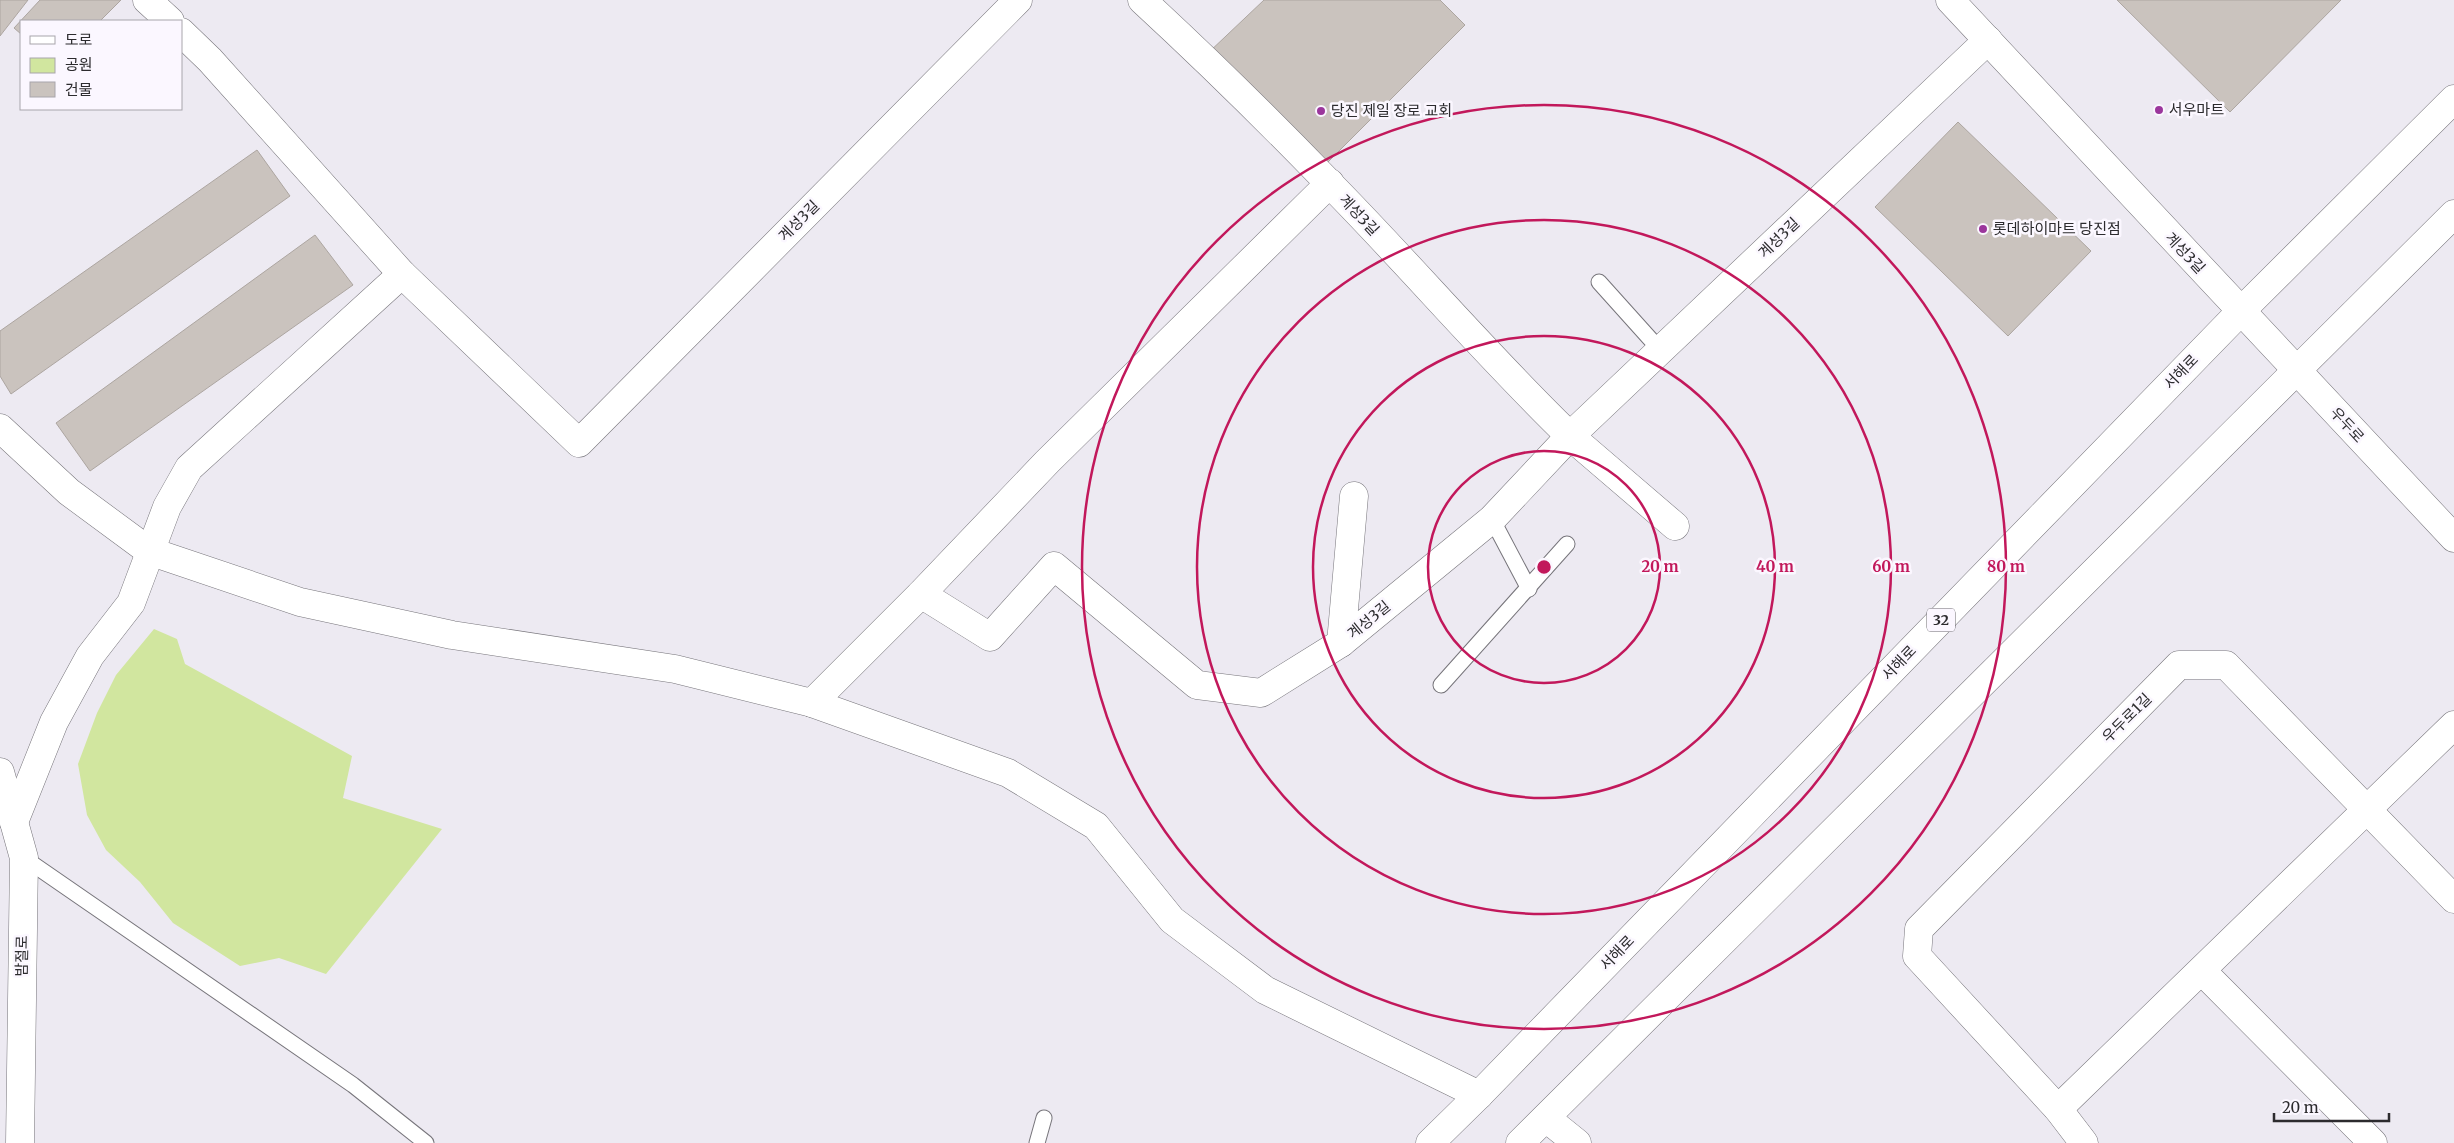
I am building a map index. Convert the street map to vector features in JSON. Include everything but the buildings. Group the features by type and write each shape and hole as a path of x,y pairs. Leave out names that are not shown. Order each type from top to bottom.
{"street":[{"path":"148,0 169,20"},
{"name":"계성3길","path":"402,274 579,443 1018,0"},
{"name":"계성3길","path":"1142,0 1202,55 1330,184 1513,380 1570,436"},
{"name":"계성3길","path":"1950,0 2240,312"},
{"path":"14,822 54,722 90,656 131,602 167,507 190,468 402,274 210,60 182,33"},
{"name":"계성3길","path":"1341,643 1492,519 1570,436 1988,40"},
{"name":"서해로","path":"1430,1143 1479,1095 2240,312 2454,99"},
{"path":"812,704 921,594 1046,462 1330,184"},
{"path":"1520,1143 2454,214"},
{"name":"우두로","path":"2240,312 2454,538"},
{"path":"0,428 69,492 149,551 300,602 452,635 675,669 812,704 1008,773 1096,826 1172,920 1265,990 1479,1095"},
{"path":"1570,436 1675,526"},
{"name":"계성3길","path":"1341,643 1354,496"},
{"path":"921,594 990,637 1054,566 1197,685 1261,693 1341,643"},
{"name":"우두로1길","path":"2058,1109 1918,956 1919,930 2179,665 2226,665 2454,899"},
{"path":"2084,1143 2058,1109 2454,725"},
{"name":"밤절로","path":"0,772 24,858 20,1143"},
{"path":"2202,970 2373,1143"},
{"path":"1546,1118 1561,1143"},
{"path":"1546,1118 1577,1143"}],"lane":[{"path":"1599,282 1661,351"},
{"path":"1492,519 1529,589"},
{"path":"1441,685 1529,589 1567,544"},
{"path":"24,858 353,1085 426,1143"},
{"path":"1037,1143 1044,1118"}],"green space":[{"path":"154,629 177,639 185,664 352,756 343,798 442,829 326,974 279,958 240,966 173,923 140,882 106,850 87,815 78,764 97,713 116,675"}],"place":[{"name":"서우마트","path":"2159,110"},
{"name":"당진 제일 장로 교회","path":"1321,111"},
{"name":"롯데하이마트 당진점","path":"1983,229"}]}
